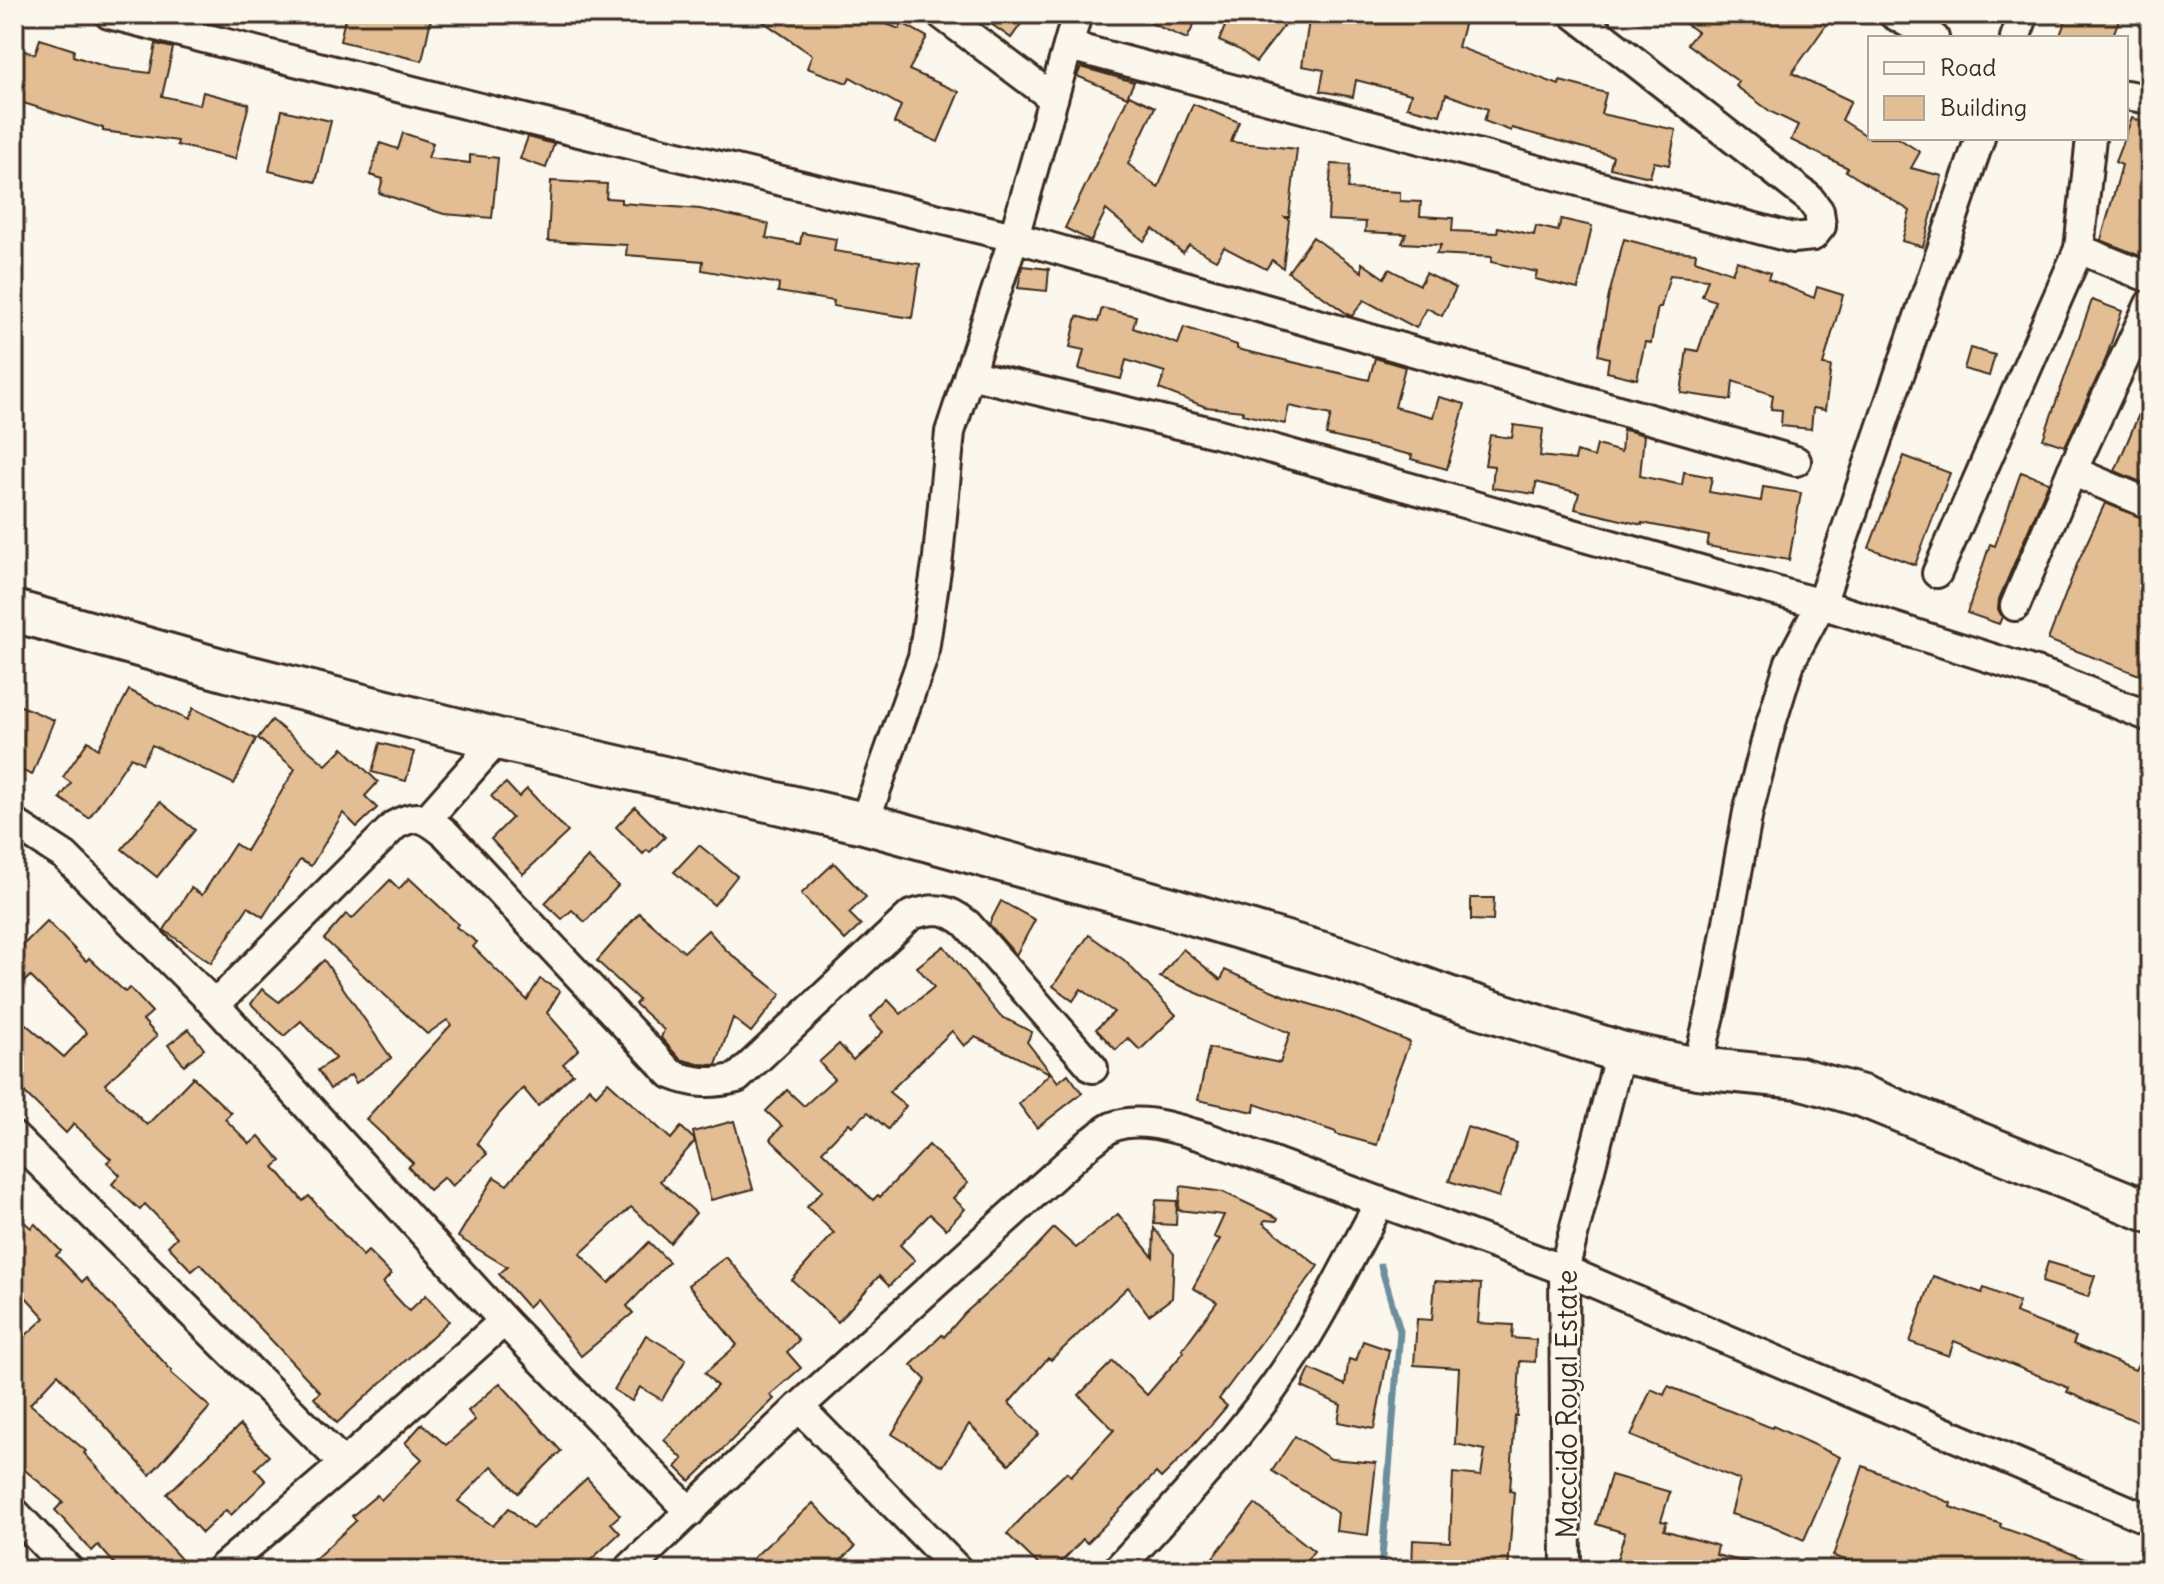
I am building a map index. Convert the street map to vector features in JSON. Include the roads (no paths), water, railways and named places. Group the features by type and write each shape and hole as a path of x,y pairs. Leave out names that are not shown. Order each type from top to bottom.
{"street":[{"path":"109,14 504,114 1014,237 1796,461"},
{"path":"941,14 1053,98"},
{"path":"864,823 923,657 938,557 950,432 1014,237 1077,14"},
{"path":"1069,46 1793,238 1813,236 1821,226 1819,211 1809,198 1574,14"},
{"path":"1893,14 1931,36"},
{"path":"2016,36 2024,14"},
{"path":"2128,95 2150,99"},
{"path":"1697,1068 1714,999 1748,812 1769,730 1790,662 1821,604 1979,140"},
{"path":"1937,573 2079,249 2091,140"},
{"path":"2079,249 2150,278"},
{"path":"2015,606 2072,471 2150,304"},
{"path":"969,374 1216,433 1821,604 2051,677 2150,717"},
{"path":"2072,471 2150,504"},
{"path":"14,611 228,671 498,739 864,823 1343,959 1448,997 1620,1052 1697,1068 1799,1078 1862,1096 2150,1212"},
{"path":"427,819 498,739"},
{"path":"215,1005 395,825 409,817 427,819 446,834 671,1074 691,1083 713,1084 737,1078 911,915 937,910 953,912 967,924 1093,1068"},
{"path":"14,823 65,856 215,1005 504,1321 690,1512"},
{"name":"Maccido Royal Estate","path":"1566,1570 1564,1270 1620,1052"},
{"path":"628,1570 799,1407 1091,1142 1112,1127 1136,1123 1208,1138 1564,1270 2150,1520"},
{"path":"14,1137 344,1464"},
{"path":"1120,1569 1217,1461 1274,1387 1315,1322 1380,1202"},
{"path":"220,1570 504,1321"},
{"path":"799,1407 958,1570"},
{"path":"14,1512 69,1570"}],"waterway":[{"path":"1381,1266 1400,1331 1381,1570"}]}
